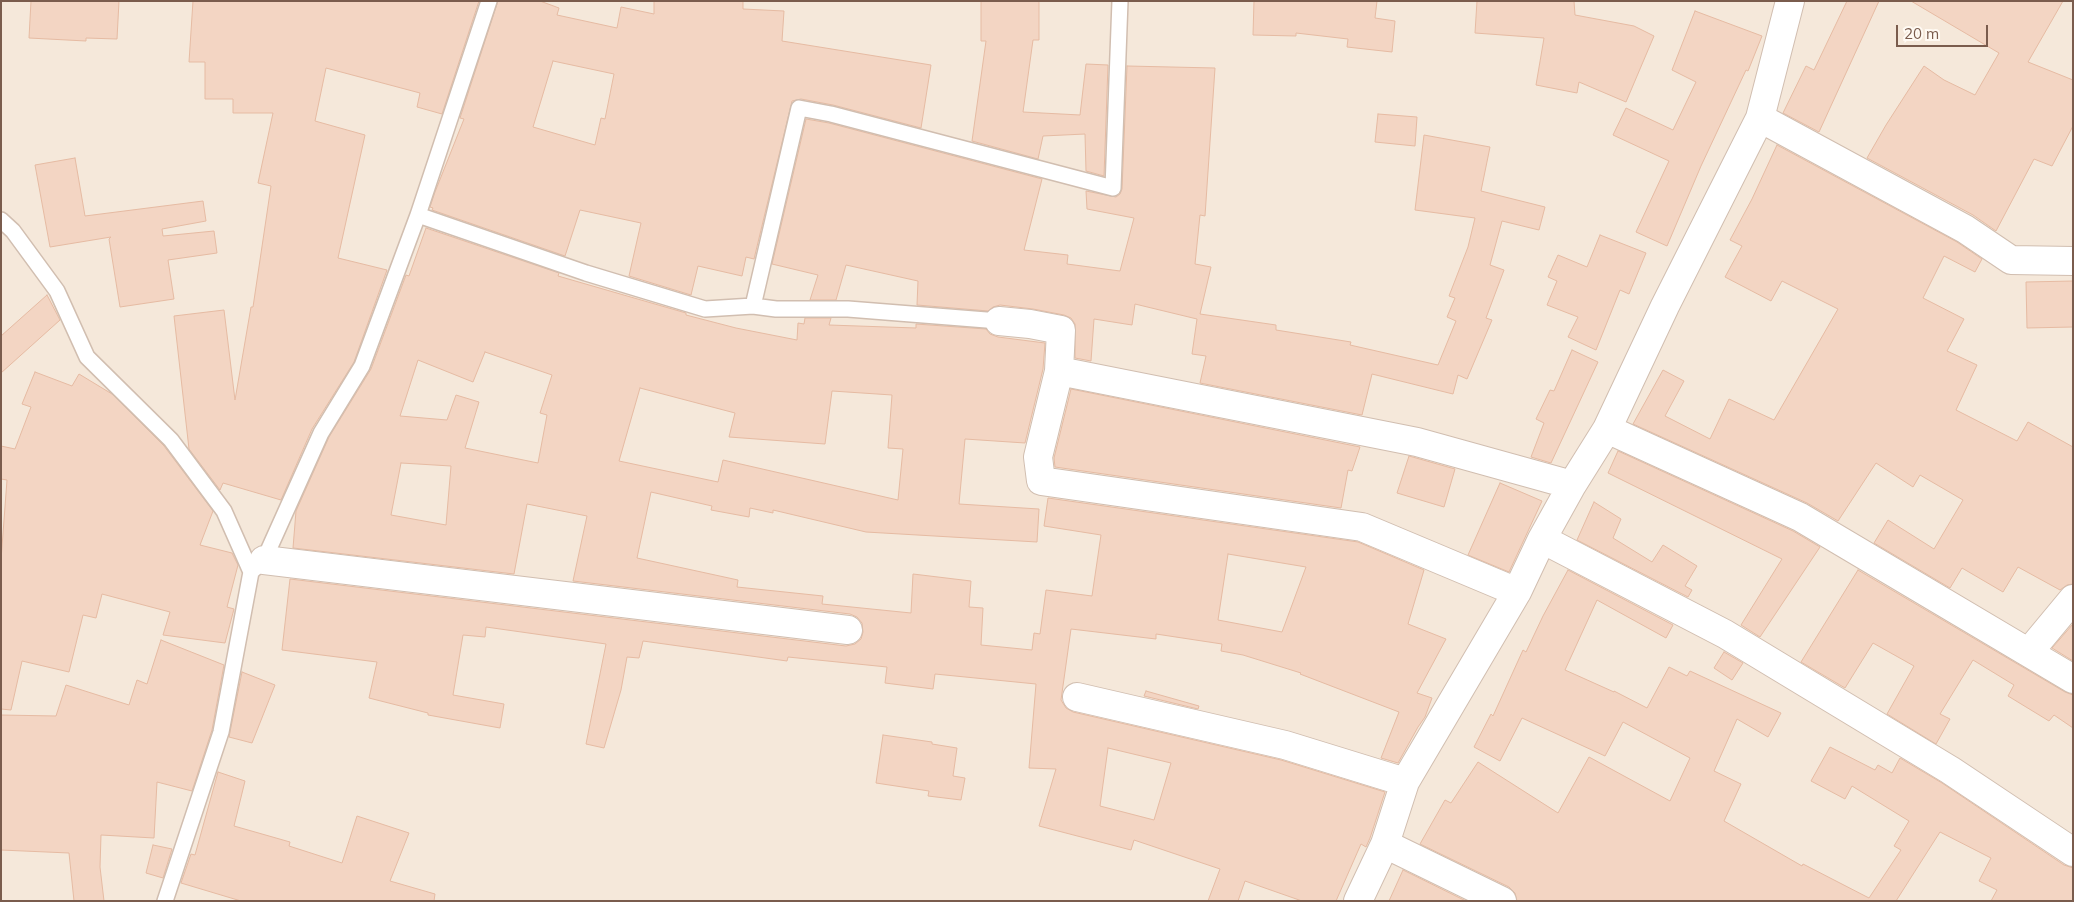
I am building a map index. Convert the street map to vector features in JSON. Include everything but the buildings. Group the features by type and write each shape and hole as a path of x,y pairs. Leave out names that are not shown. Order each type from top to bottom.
{"street":[{"path":"1358,901 1385,844 1405,782 1517,592 1542,539 1572,485 1607,429 1665,306 1760,118 1790,1"},
{"path":"1760,118 1965,229 2011,260 2073,261"},
{"path":"999,321 1061,330 1059,371 1038,457 1042,481 1362,527 1517,592"},
{"path":"1059,371 1417,442 1572,485"},
{"path":"1607,429 1800,518 2073,679"},
{"path":"1542,539 1725,634 1950,770 2073,852"},
{"path":"258,566 848,630"},
{"path":"2029,652 2073,598"},
{"path":"1076,697 1285,745 1405,782"},
{"path":"1385,844 1502,901"}],"lane":[{"path":"165,901 221,732 258,566 321,433 362,366 418,215 489,1"},
{"path":"753,306 799,108 831,114 1113,188 1120,1"},
{"path":"418,215 586,273 705,309 753,306 776,309 848,309 999,321"},
{"path":"1,220 13,231 57,291 88,357 171,440 224,511 258,566"}],"shaded area":[{"path":"1,1 2073,1 2073,901 1,901"}]}
